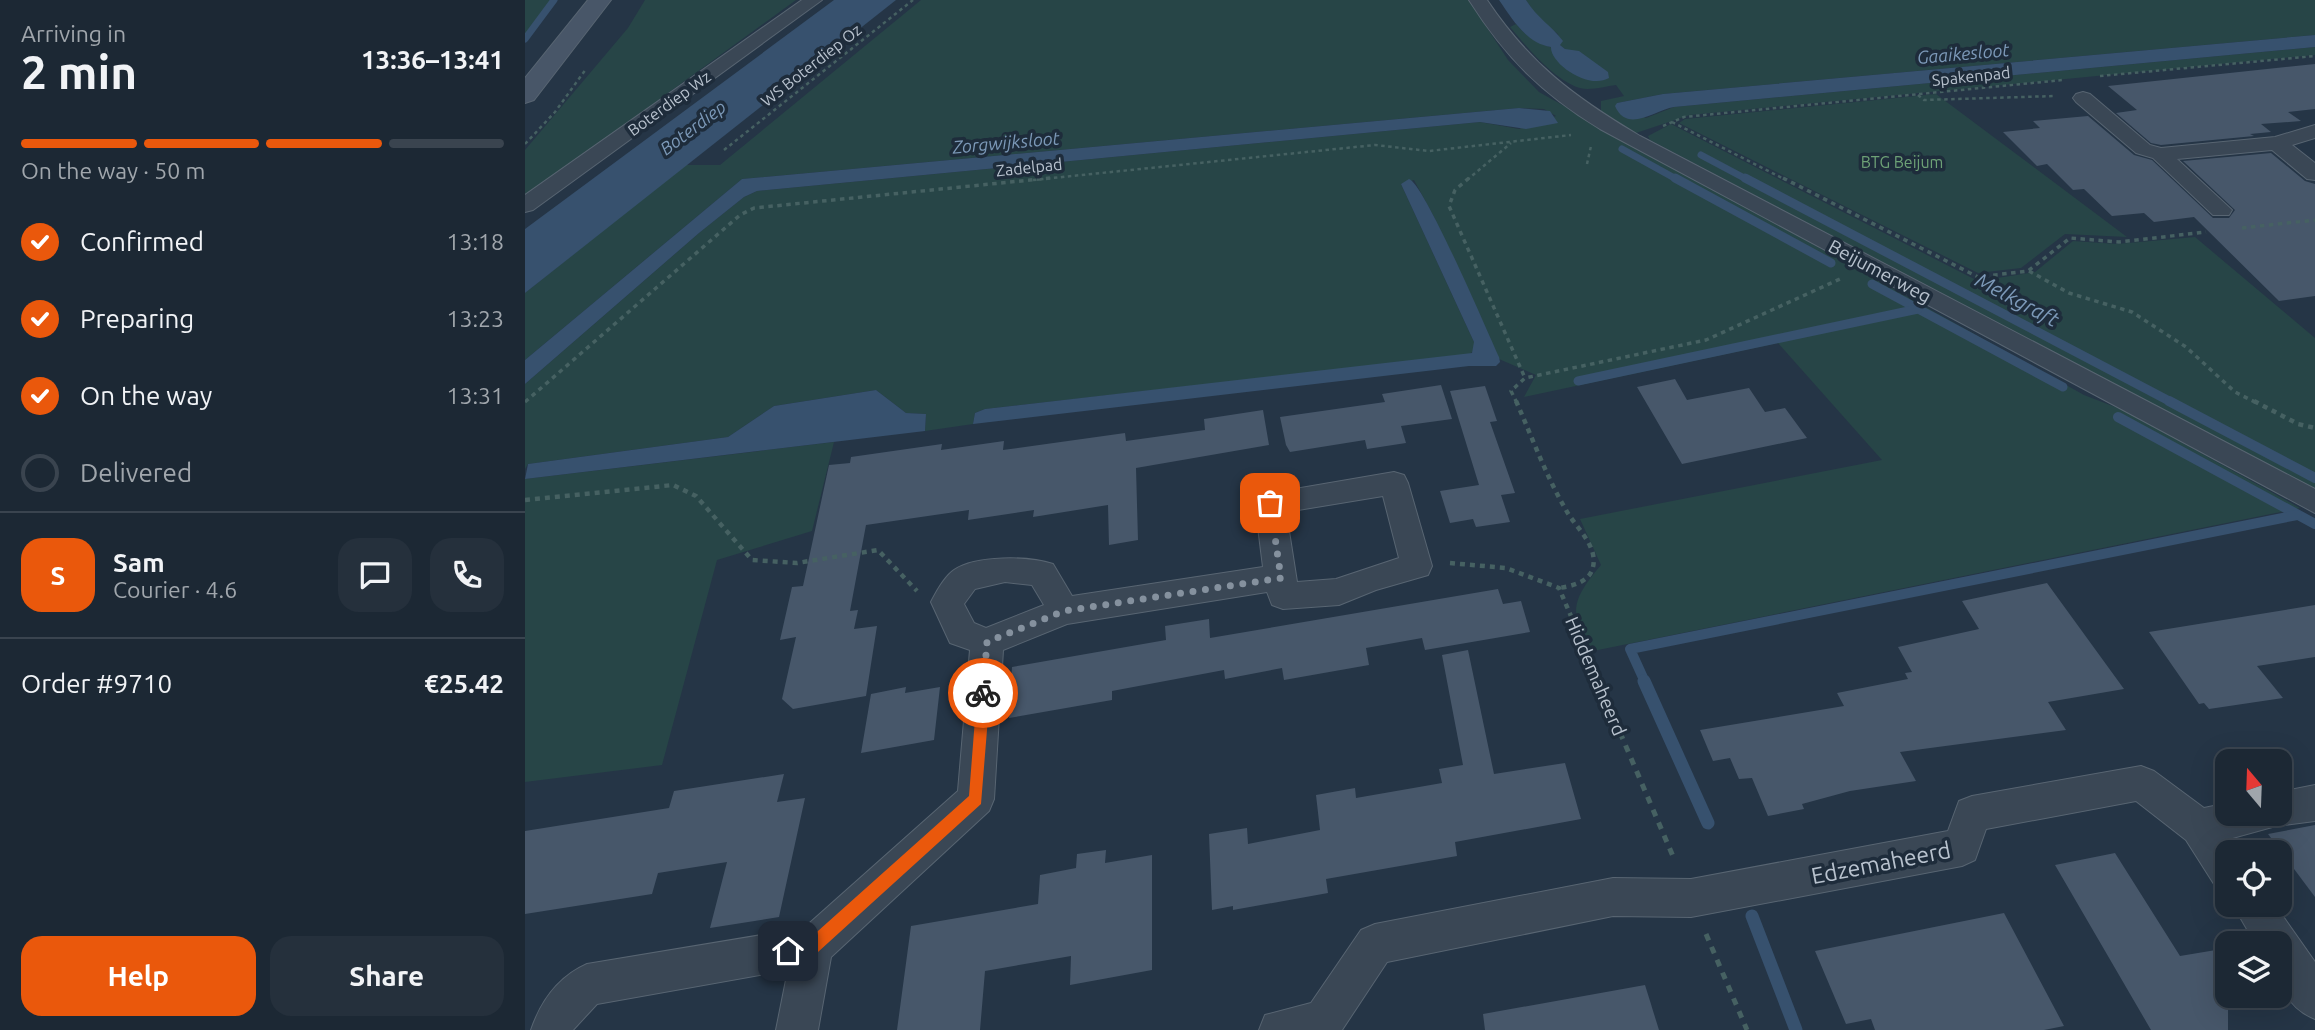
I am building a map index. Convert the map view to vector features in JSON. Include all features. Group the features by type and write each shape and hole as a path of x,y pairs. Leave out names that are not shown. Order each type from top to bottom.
{"main road":[{"path":"525,95 600,0"}],"street":[{"name":"Boterdiep Wz","path":"525,205 813,0"},
{"name":"Beijumerweg","path":"1478,0 1507,44 1536,77 1559,96 1633,140 2315,502"},
{"path":"2083,98 2143,149 2159,155 2221,210"},
{"path":"2159,155 2277,143 2315,131"},
{"path":"2277,143 2315,174"},
{"path":"1394,483 1417,566 1369,579 1339,592 1283,596 1281,578 1270,503 1394,483"},
{"path":"1064,611 1042,573 1005,569 965,579 947,602 962,633 987,642 1064,611 1281,578"},
{"path":"552,1030 557,1015 587,985 813,946 976,799 987,642"},
{"name":"Edzemaheerd","path":"1691,898 1962,847 1972,814 2141,783 2199,827 2215,851"},
{"path":"2293,807 2315,803"},
{"path":"2199,827 2215,824"},
{"path":"1280,1030 1323,1021 1375,944 1613,897 1691,898"},
{"path":"797,1030 813,946"},
{"path":"2292,964 2315,998"}],"path":[{"name":"WS Boterdiep Oz","path":"724,150 913,0"},
{"path":"2094,77 2314,57"},
{"name":"Spakenpad","path":"1633,140 1684,117 2067,79"},
{"path":"1917,94 1924,100 2079,95 2083,98"},
{"path":"1672,121 1978,277 2028,271 2070,238 2119,242 2214,231"},
{"name":"Zadelpad","path":"525,402 740,215 754,208 1375,145 1429,151 1576,135 1603,122"},
{"path":"1512,142 1455,190 1449,206 1525,378"},
{"path":"1765,182 1775,175"},
{"path":"2242,228 2315,220"},
{"path":"1417,566 1481,561 1528,574 1559,588 1573,586 1588,577 1594,565 1588,541 1566,511 1511,391 1525,378 1706,340 1870,265"},
{"path":"2028,271 2069,293 2132,312 2186,347 2235,392 2298,424 2315,428"},
{"path":"525,500 673,485 696,496 753,561 797,563 878,550 928,603 947,602"},
{"name":"Hiddemaheerd","path":"1559,588 1747,1030"}],"green space":[{"path":"525,0 555,0 525,41"},
{"path":"645,0 796,0 525,197 525,150 628,28"},
{"path":"921,0 1469,0 1508,60 1539,92 2084,395 2123,410 2300,508 1588,652 1578,626 1577,606 1584,588 1601,565 1580,519 1882,460 1778,343 1524,397 1536,375 1499,359 1434,217 1414,180 1401,184 1474,342 1475,350 1468,355 985,409 975,413 973,424 925,431 926,414 906,413 876,390 774,406 728,437 528,464 525,469 525,384 699,233 744,197 757,191 1480,122 1519,129 1556,116 1544,109 1519,108 742,179 525,360 525,293 685,165 720,165"},
{"path":"1526,0 2315,0 2315,35 1663,94 1617,103 1646,118 1674,107 2315,47 2315,55 1690,115 1636,133 1601,111 1601,101 1624,96 1616,85 1588,89 1567,82 1545,65 1510,27 1516,24 1538,42 1565,49 1560,45 1558,34 1538,19"},
{"name":"BTG Beijum","path":"1936,94 2127,237 2065,234 2021,268 1978,273 1679,123 1685,119"},
{"path":"1671,124 1978,281 2035,272 2073,241 2117,244 2195,237 2315,338 2315,489 1650,140 1648,136"},
{"path":"834,442 812,531 717,560 662,765 525,782 525,479"}],"water":[{"name":"Boterdiep","path":"834,0 896,0 525,293 525,229"},
{"path":"1499,0 1526,0 1563,41 1560,45 1565,49 1579,51 1608,72 1609,78 1600,81 1581,78 1563,67 1552,53 1551,47 1527,36"},
{"path":"2315,35 2315,47 1674,107 1634,119 1620,114 1615,106 1617,103 1663,94"},
{"path":"1519,108 1550,111 1558,123 1526,129 1480,122 757,191 744,197 699,233 525,384 525,360 742,179"},
{"path":"1409,179 1428,205 1455,260 1499,357 1500,362 1496,366 1469,366 973,424 975,413 985,409 1472,353 1474,342 1401,184"},
{"path":"876,390 906,413 926,414 925,431 525,479 528,464 728,437 774,406"}],"building":[{"path":"2315,64 2315,109 2288,112 2301,121 2261,124 2271,132 2250,134 2254,136 2161,145 2151,143 2116,113 2137,110 2108,86"},
{"path":"2088,116 2134,155 2152,160 2213,218 2229,218 2235,210 2183,161 2271,153 2305,181 2315,184 2315,296 2279,301 2194,217 2154,222 2144,213 2112,216 2084,189 2073,190 2047,164 2037,166 2003,132 2040,128 2033,121"},
{"path":"1675,379 1687,400 1749,388 1765,412 1785,408 1807,438 1682,464 1637,387"},
{"path":"1441,385 1452,419 1401,426 1406,443 1367,449 1365,440 1290,452 1286,445 1280,417 1385,402 1382,394"},
{"path":"1485,386 1497,421 1490,422 1515,493 1501,495 1510,522 1476,527 1473,519 1450,523 1440,491 1479,485 1450,391"},
{"path":"1263,410 1269,445 1136,468 1138,540 1109,545 1108,505 1033,517 1034,510 968,520 969,510 866,525 850,611 858,610 854,629 877,626 866,696 793,709 782,699 796,637 780,640 792,587 803,586 829,465 850,463 851,457 942,444 941,450 1004,441 1003,450 1125,433 1126,441 1205,430 1204,419"},
{"path":"2047,583 2124,689 2048,702 2066,730 1900,752 1916,781 1850,791 1802,804 1804,809 1768,816 1752,778 1739,779 1730,758 1713,761 1700,730 1844,706 1837,693 1908,679 1905,673 1912,672 1898,647 1979,629 1962,601"},
{"path":"1498,589 1503,604 1521,601 1530,632 1425,650 1422,638 1366,648 1369,665 1284,680 1282,668 1225,679 1224,670 1112,691 1112,700 1009,718 1012,667 1166,640 1165,626 1209,619 1210,638"},
{"path":"2315,605 2315,657 2257,666 2283,698 2209,709 2204,703 2199,704 2149,632"},
{"path":"1468,650 1494,774 1565,763 1581,819 1455,842 1457,856 1326,879 1328,893 1233,910 1233,906 1212,910 1209,834 1247,828 1248,844 1320,830 1316,795 1355,788 1356,798 1442,783 1439,769 1463,765 1442,655"},
{"path":"906,687 905,693 940,687 934,740 861,753 871,694"},
{"path":"784,774 777,802 805,798 779,917 710,928 727,862 658,873 652,894 525,914 525,831 669,808 674,791"},
{"path":"2315,825 2315,897 2292,866 2292,840 2272,840 2268,834"},
{"path":"1106,850 1105,863 1152,855 1152,970 1070,985 1071,956 985,971 980,1030 897,1030 911,926 1038,904 1040,875 1076,868 1077,854"},
{"path":"2115,853 2180,956 2215,950 2215,1008 2228,1008 2228,1030 2151,1030 2055,865"},
{"path":"2004,913 2064,1026 2044,1030 1875,1030 1871,1019 1846,1024 1815,951"},
{"path":"1645,985 1659,1030 1485,1030 1483,1014"}],"waterway":[{"path":"525,39 554,0"},
{"path":"1622,149 1678,180"},
{"name":"Melkgraft","path":"1701,155 1748,180"},
{"path":"1675,178 1831,263"},
{"name":"Melkgraft","path":"1745,178 2173,403"},
{"path":"1872,284 2063,387"},
{"path":"1578,381 1918,309"},
{"name":"Melkgraft","path":"2169,401 2315,478"},
{"path":"2118,417 2315,524"},
{"path":"1645,682 1630,649 2297,515"},
{"path":"1644,681 1708,823"},
{"path":"1752,916 1796,1030"}],"way so far":[{"path":"983,693 987,642 1064,611 1281,578 1270,503"}],"route":[{"path":"788,951 813,946 976,799 983,693"}],"water label":[{"name":"Gaaikesloot","path":"1963,54"},
{"name":"Zorgwijksloot","path":"1006,143"}]}
